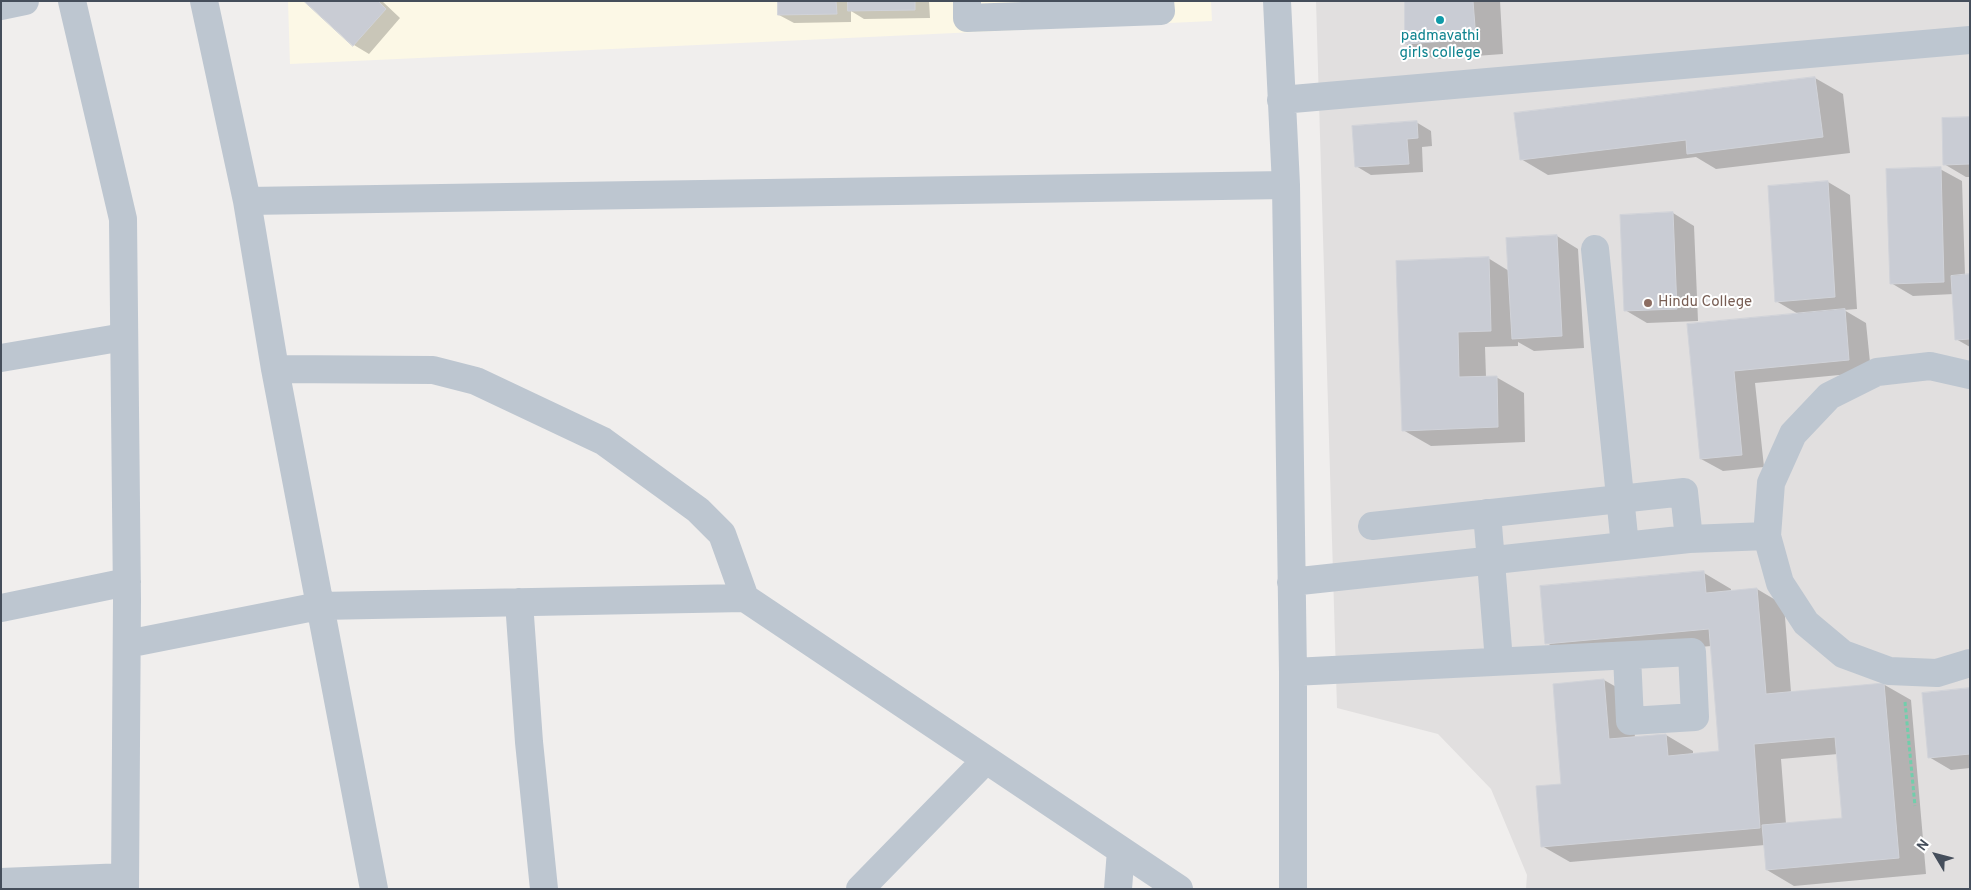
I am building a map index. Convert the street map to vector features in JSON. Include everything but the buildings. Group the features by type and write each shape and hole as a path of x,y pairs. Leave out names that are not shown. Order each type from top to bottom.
{"street":[{"path":"1,6 25,1"},
{"path":"1,882 125,883 127,582 123,219 72,1"},
{"path":"204,1 247,200 275,370 374,889"},
{"path":"967,1 967,18 1161,11 1160,1"},
{"path":"1277,1 1286,185 1293,672 1293,889"},
{"path":"1281,100 1970,40"},
{"path":"247,200 1286,185"},
{"path":"1595,249 1625,546"},
{"path":"1,358 124,337"},
{"path":"1970,375 1930,366 1877,372 1829,396 1793,434 1771,483 1767,536 1780,583 1806,623 1843,654 1889,671 1902,672 1937,673 1970,663"},
{"path":"275,370 433,370 476,381 603,441 698,510 722,534 745,598"},
{"path":"1372,526 1684,492 1689,539"},
{"path":"1487,513 1499,662"},
{"path":"1291,582 1689,539 1767,536"},
{"path":"1,608 127,582"},
{"path":"127,644 319,606 745,598 1179,889"},
{"path":"519,602 529,742 544,889"},
{"path":"1293,672 1627,656"},
{"path":"860,889 986,760"},
{"path":"1118,889 1121,850"}],"path":[{"path":"1902,672 1915,806"}],"shaded area":[{"path":"288,1 1211,1 1212,21 290,64"},
{"name":"Hindu College","path":"1316,1 1970,1 1970,889 1526,889 1527,875 1491,789 1438,734 1337,708"}],"place":[{"name":"padmavathi girls college","path":"1440,20"},
{"name":"Hindu College","path":"1648,303"}]}
